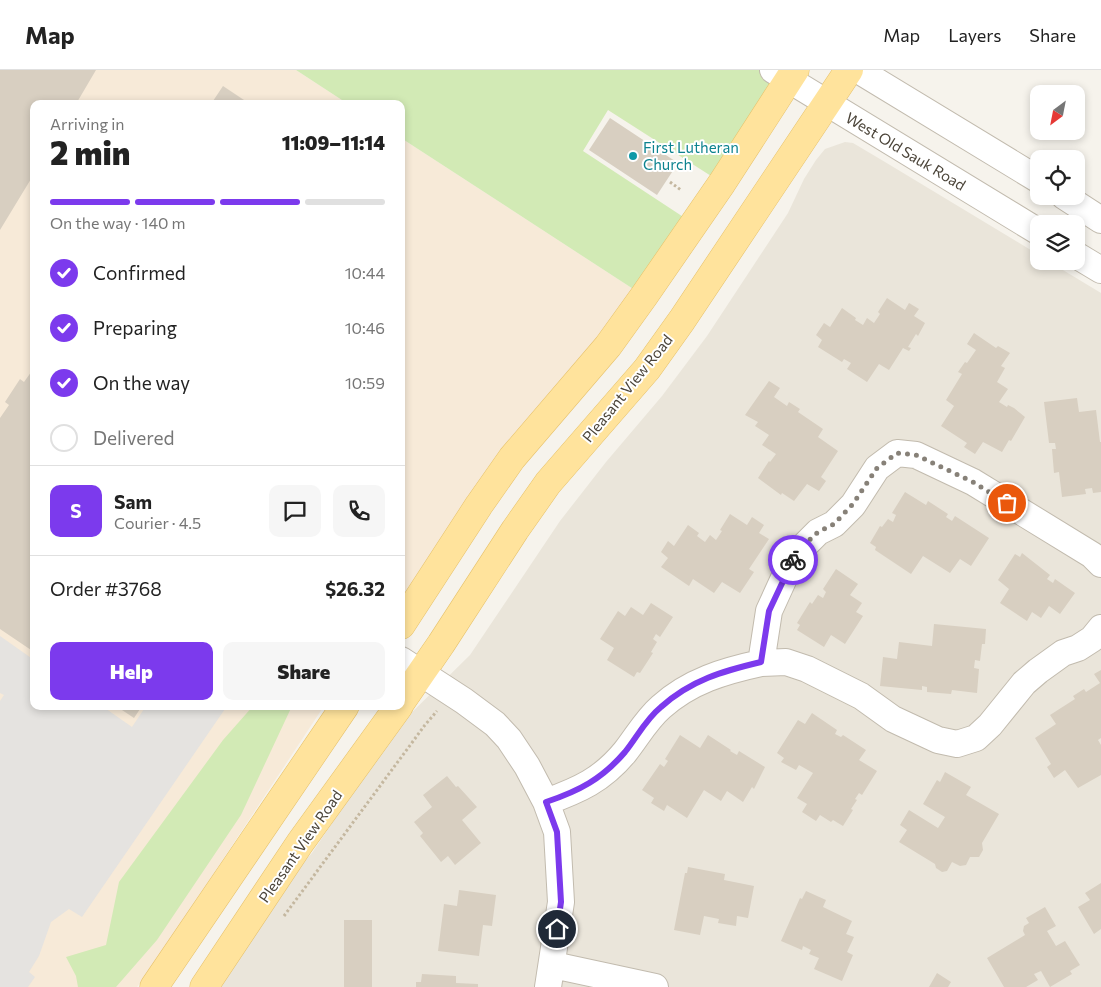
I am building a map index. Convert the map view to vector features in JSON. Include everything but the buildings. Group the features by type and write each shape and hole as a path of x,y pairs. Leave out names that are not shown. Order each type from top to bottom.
{"main road":[{"name":"Pleasant View Road","path":"405,688 411,667 548,483 647,369 849,70"},
{"path":"405,619 512,458 608,346 705,208 786,73"},
{"path":"154,987 342,710"},
{"name":"Pleasant View Road","path":"204,987 300,843 396,710"}],"street":[{"path":"858,70 1030,175"},
{"name":"West Old Sauk Road","path":"786,73 827,103 1030,227"},
{"path":"1078,205 1101,220"},
{"path":"1085,260 1101,270"},
{"path":"761,662 769,611 790,565 818,532 834,524 853,504 877,468 897,453 916,455 973,482 1092,555 1101,564"},
{"path":"546,802 572,793 598,779 625,752 660,707 700,680 722,672 761,662 786,662 807,669 861,696 893,719 938,740 957,744 976,738 990,725 1024,683 1063,653 1078,648 1092,639 1101,628"},
{"path":"411,667 494,724 509,739 527,766 546,802 557,832 561,902 550,976 655,987"}],"path":[{"path":"670,182 681,190"},
{"path":"283,917 425,725 452,694"}],"shaded area":[{"path":"0,70 296,70 342,100 30,100 30,710 321,710 137,987 0,987"},
{"path":"405,141 644,296 405,620"},
{"path":"845,142 853,143 1030,250 1030,270 1063,270 1101,293 1101,987 205,987 258,912 312,853 396,728 470,655 560,521 606,462 662,396 707,336 788,213 804,179 825,149"},
{"path":"0,636 30,657 30,710 108,710 132,727 143,710 224,710 82,917 69,909 51,922 39,956 29,972 35,977 28,987 0,987 0,701 4,695 0,693"}],"green space":[{"path":"296,70 773,70 789,80 722,183 608,110 583,151 694,224 644,296 405,141 405,100 342,100"},
{"path":"249,710 290,710 241,815 157,940 116,987 78,987 76,976 66,957 106,945 119,882 223,740"}],"way so far":[{"path":"793,560 803,546 818,532 834,524 853,504 877,468 897,453 916,455 973,482 1007,503"}],"place":[{"name":"First Lutheran Church","path":"633,156"}],"route":[{"path":"557,929 561,902 557,832 546,802 572,793 598,779 625,752 660,707 683,690 700,680 722,672 761,662 769,611 793,560"}]}
